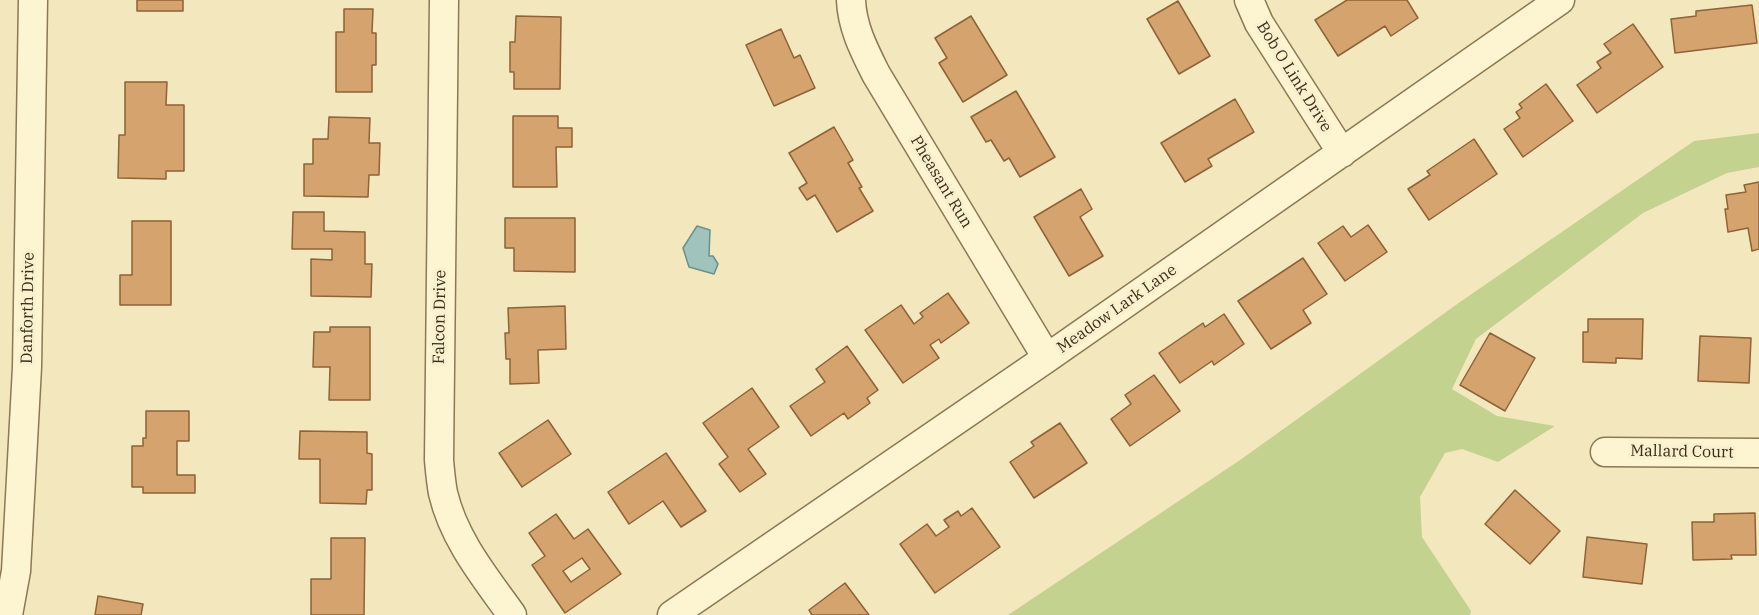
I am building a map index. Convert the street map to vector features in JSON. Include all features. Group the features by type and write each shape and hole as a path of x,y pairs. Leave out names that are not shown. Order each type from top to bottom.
{"street":[{"name":"Danforth Drive","path":"8,615 16,571 27,367 33,0"},
{"name":"Falcon Drive","path":"444,0 439,460 443,492 466,550 512,615"},
{"name":"Pheasant Run","path":"851,0 851,12 861,45 876,74 1047,358"},
{"name":"Bob O Link Drive","path":"1249,0 1259,23 1342,153"},
{"name":"Meadow Lark Lane","path":"672,615 1047,358 1560,0"},
{"name":"Mallard Court","path":"1605,452 1759,453"}],"green space":[{"path":"1759,133 1759,167 1727,173 1643,213 1476,339 1452,389 1497,416 1555,426 1498,462 1462,449 1445,453 1420,497 1422,537 1471,611 1470,615 1008,615 1243,458 1460,302 1694,141"}],"water":[{"path":"697,226 710,230 709,256 713,256 718,264 714,274 689,267 683,248"}],"building":[{"path":"137,0 183,0 183,11 137,11"},
{"path":"1347,0 1407,0 1418,18 1391,36 1385,26 1338,56 1315,20"},
{"path":"1178,1 1210,56 1179,74 1147,19"},
{"path":"1752,5 1757,43 1675,53 1671,19 1696,16 1696,11"},
{"path":"344,9 373,9 372,33 376,33 376,65 372,65 372,92 336,92 336,32 344,32"},
{"path":"516,16 561,17 560,89 514,89 514,72 510,72 510,42 515,42"},
{"path":"971,16 1007,75 963,102 939,63 947,58 935,38"},
{"path":"1633,24 1663,67 1597,113 1577,85 1601,68 1597,62 1611,53 1604,44"},
{"path":"781,29 794,58 800,55 815,88 774,106 746,45"},
{"path":"125,82 167,82 166,105 184,105 184,171 166,171 166,179 118,178 119,135 125,135"},
{"path":"1546,84 1573,121 1523,157 1504,129 1520,118 1516,112 1522,108 1519,104"},
{"path":"1016,91 1055,157 1020,177 1009,158 1004,161 991,140 986,142 971,117"},
{"path":"1235,99 1254,132 1208,159 1212,166 1185,182 1161,143"},
{"path":"513,116 558,116 558,128 572,128 572,147 556,147 557,187 513,187"},
{"path":"329,117 370,118 369,143 380,143 379,175 369,175 368,197 304,196 304,164 313,164 313,139 328,139"},
{"path":"834,127 853,160 848,163 873,211 837,232 815,195 807,200 799,188 807,183 789,153"},
{"path":"1474,139 1497,174 1429,220 1408,189 1430,175 1427,171"},
{"path":"1759,182 1759,249 1752,251 1748,228 1728,232 1726,195 1746,192 1744,185"},
{"path":"1081,189 1092,209 1080,217 1103,256 1069,276 1034,217"},
{"path":"293,212 324,212 324,231 365,232 365,264 372,264 371,297 311,296 311,259 332,260 332,249 292,249"},
{"path":"505,218 575,218 575,272 514,271 514,248 505,248"},
{"path":"132,221 171,221 171,305 120,305 120,275 132,275"},
{"path":"1368,225 1387,252 1345,281 1318,243 1343,226 1351,237"},
{"path":"1303,258 1327,294 1303,310 1311,323 1271,349 1238,301"},
{"path":"948,293 969,323 941,343 939,339 930,345 939,358 903,383 865,330 901,305 914,324 923,317 920,313"},
{"path":"565,306 566,349 538,350 539,383 510,384 510,359 506,359 505,333 509,333 508,308"},
{"path":"1224,314 1244,344 1214,365 1212,361 1180,383 1159,353 1203,323 1205,327"},
{"path":"1588,319 1643,319 1642,359 1616,358 1616,363 1583,362 1583,332 1588,332"},
{"path":"330,327 370,327 370,400 329,400 330,367 313,367 314,332 330,332"},
{"path":"1490,333 1535,358 1505,411 1460,385"},
{"path":"1700,336 1751,338 1749,383 1698,381"},
{"path":"847,346 878,390 867,398 870,403 848,419 844,413 811,436 790,406 825,382 816,369"},
{"path":"1154,375 1180,411 1130,446 1111,419 1131,404 1125,395"},
{"path":"752,388 779,427 748,449 766,474 740,492 719,464 728,457 703,423"},
{"path":"146,411 189,411 189,441 177,441 177,475 195,475 195,493 143,493 143,487 132,487 132,446 143,446 143,438 146,438"},
{"path":"548,420 571,454 522,487 499,453"},
{"path":"1060,423 1087,463 1034,498 1010,462 1034,446 1031,442"},
{"path":"300,431 367,432 367,453 372,454 372,490 367,490 366,504 320,503 320,459 299,459"},
{"path":"666,453 706,511 681,527 663,501 629,524 608,492"},
{"path":"1515,490 1560,531 1530,564 1485,524"},
{"path":"972,508 1000,547 935,593 900,544 927,524 936,536 949,527 944,520 958,511 961,516"},
{"path":"1755,513 1756,555 1731,555 1732,559 1693,560 1692,522 1714,522 1714,514"},
{"path":"556,514 574,539 588,529 621,574 565,613 532,565 545,556 529,533","holes":["582,558 590,569 571,582 563,571"]},
{"path":"1587,537 1647,544 1642,584 1583,577"},
{"path":"331,538 365,538 364,615 311,615 311,579 331,579"},
{"path":"845,583 869,615 812,615 809,610"},
{"path":"98,596 143,604 141,615 95,615"}]}
